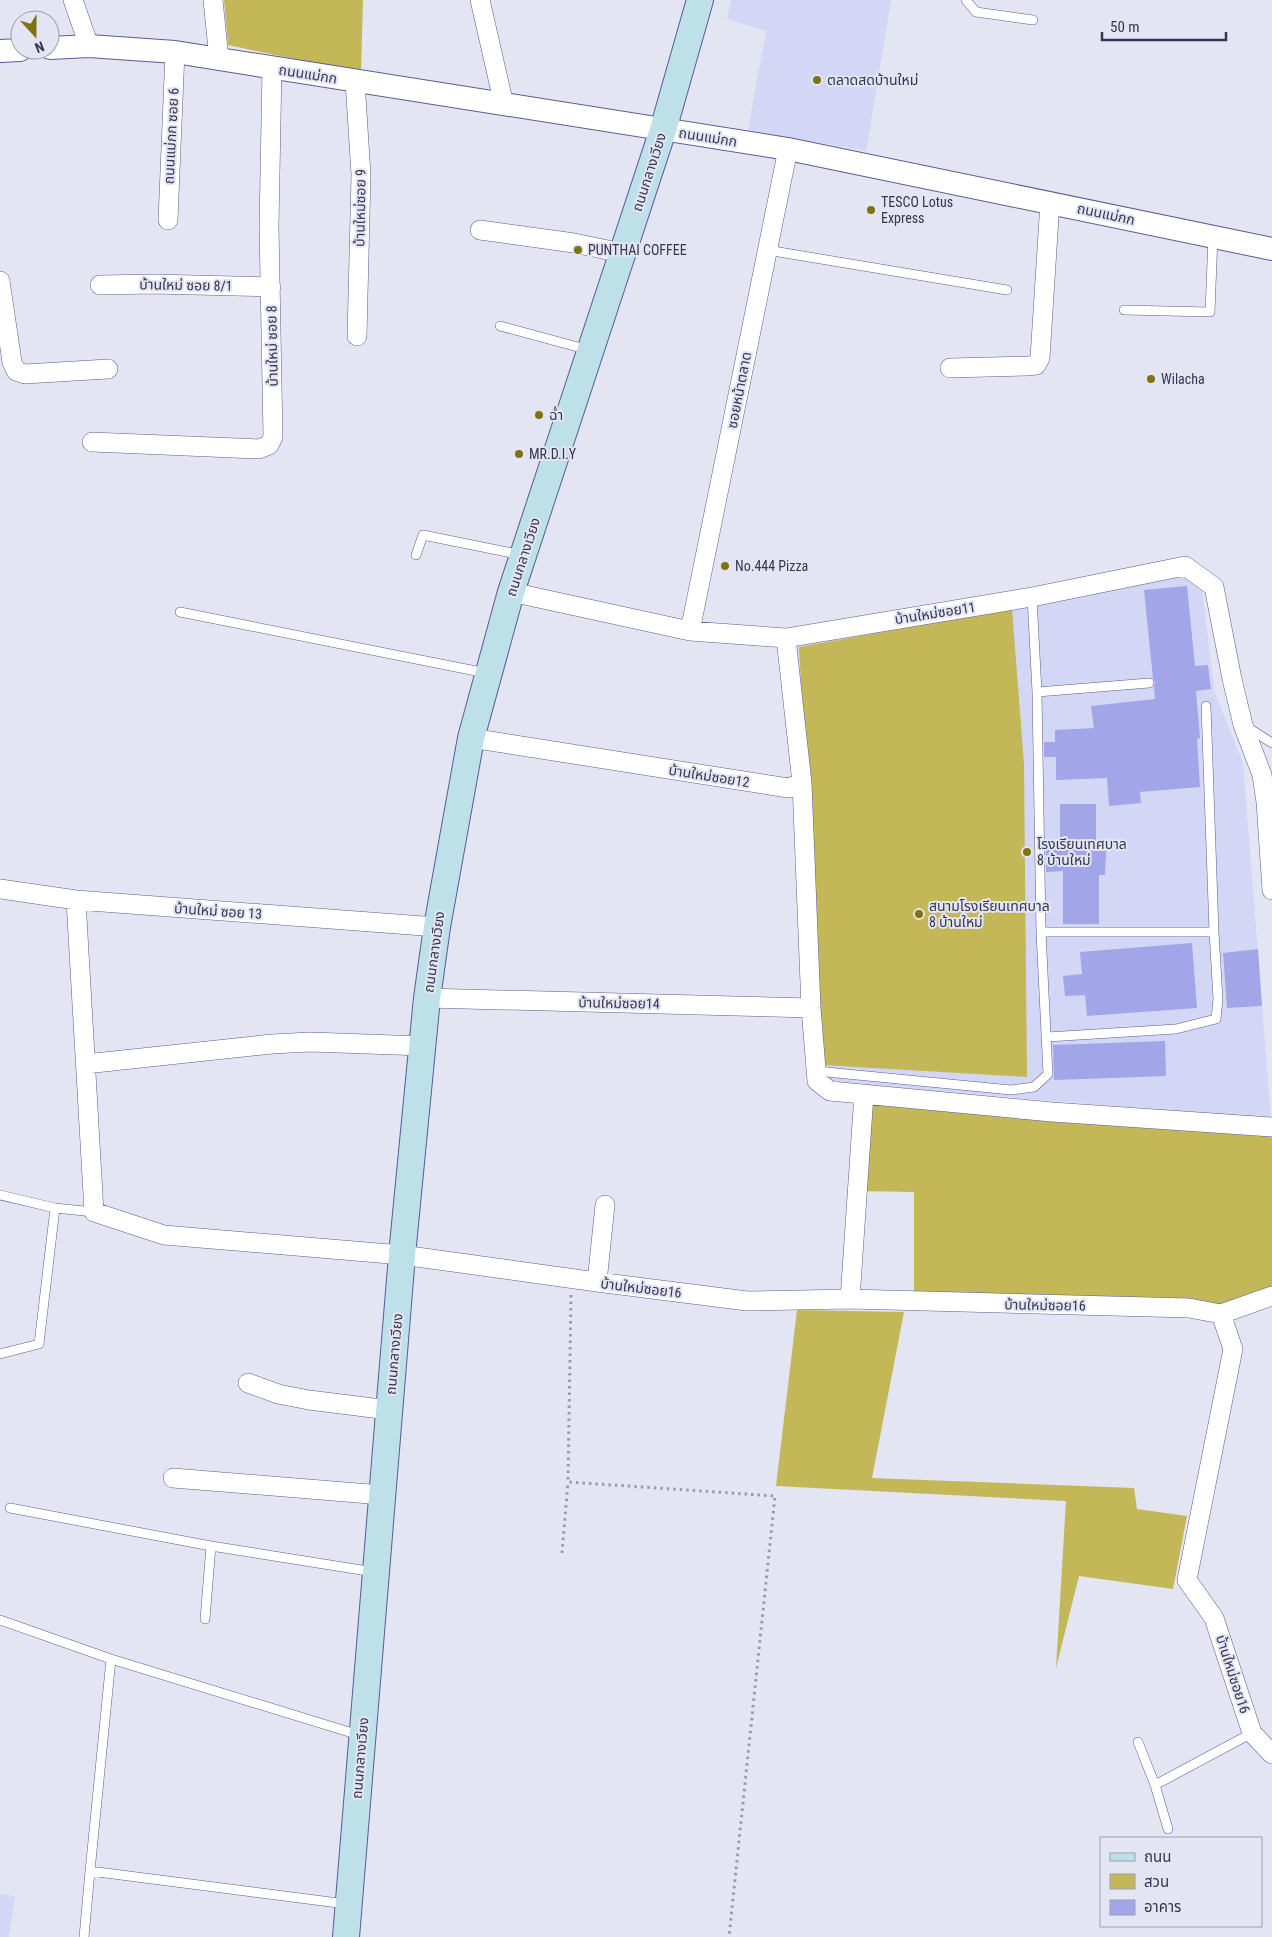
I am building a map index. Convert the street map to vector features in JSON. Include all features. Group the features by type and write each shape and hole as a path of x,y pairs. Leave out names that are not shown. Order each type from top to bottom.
{"main road":[{"name":"ถนนกลางเวียง","path":"346,1937 402,1255 428,998 437,927 471,738 511,592 663,130 700,0"}],"street":[{"path":"74,0 89,46"},
{"path":"213,0 219,59"},
{"path":"480,0 504,105"},
{"name":"ถนนแม่กก","path":"60,47 89,46 175,52 788,149 1213,236 1270,252"},
{"name":"ถนนแม่กก ซอย 6","path":"168,220 175,52"},
{"name":"บ้านใหม่ ซอย 8","path":"92,442 259,448 269,445 273,436 269,226 272,68"},
{"name":"บ้านใหม่ซอย 9","path":"355,81 362,175 357,336"},
{"name":"ซอยหน้าตลาด","path":"690,631 788,149"},
{"path":"950,368 1036,365 1040,358 1050,202"},
{"path":"480,230 574,243 622,253"},
{"path":"0,281 12,362 16,370 25,374 108,369"},
{"name":"บ้านใหม่ ซอย 8/1","path":"100,285 153,284 271,287"},
{"name":"บ้านใหม่ซอย11","path":"511,592 690,631 786,638 1032,597 1185,566 1214,587 1243,725 1262,775 1269,803 1272,890"},
{"path":"786,638 802,783 811,1008 817,1081 830,1091 1052,1112 1272,1128"},
{"name":"บ้านใหม่ซอย12","path":"471,738 788,788 802,783"},
{"name":"บ้านใหม่ ซอย 13","path":"0,890 76,900 437,927"},
{"path":"76,900 94,1212"},
{"name":"บ้านใหม่ซอย14","path":"428,998 811,1008"},
{"path":"85,1064 272,1044 310,1042 423,1046"},
{"path":"850,1299 864,1094"},
{"path":"597,1282 605,1205"},
{"name":"บ้านใหม่ซอย16","path":"94,1212 164,1235 402,1255 747,1301 850,1299 1189,1308 1221,1314 1233,1349 1187,1580 1214,1618 1252,1733 1272,1754"},
{"path":"1221,1314 1272,1296"},
{"path":"248,1383 278,1394 293,1397 389,1410"},
{"path":"173,1478 382,1495"}],"lane":[{"path":"966,0 976,12 1032,20"},
{"path":"1124,310 1210,312 1213,236"},
{"path":"767,250 1007,290"},
{"path":"500,326 590,350"},
{"path":"416,555 423,535 523,556"},
{"path":"816,1071 1011,1090 1034,1087 1048,1074 1040,932 1037,692 1032,597"},
{"path":"180,612 489,673"},
{"path":"1037,692 1149,683"},
{"path":"1047,1037 1176,1029 1216,1019 1218,999 1206,706"},
{"path":"1243,725 1272,743"},
{"path":"1040,932 1214,932"},
{"path":"0,1196 55,1208 94,1212"},
{"path":"0,1354 39,1344 55,1208"},
{"path":"10,1508 211,1546 375,1572"},
{"path":"206,1619 211,1546"},
{"path":"0,1620 111,1659 362,1736"},
{"path":"84,1937 111,1659"},
{"path":"1155,1785 1252,1733"},
{"path":"1138,1742 1155,1785 1168,1829"},
{"path":"90,1871 348,1904"}],"path":[{"path":"562,1553 568,1482 572,1279"},
{"path":"568,1482 776,1496 729,1937"}],"shaded area":[{"name":"ตลาดสดบ้านใหม่","path":"731,0 891,0 866,151 748,130 766,31 727,19"},
{"name":"โรงเรียนเทศบาล 8 บ้านใหม่","path":"1185,566 1202,589 1215,693 1243,763 1271,1119 817,1081 786,638"},
{"path":"0,1894 15,1896 9,1937 0,1937"}],"green space":[{"path":"224,0 363,0 361,73 228,45"},
{"name":"สนามโรงเรียนเทศบาล 8 บ้านใหม่","path":"1012,609 1024,764 1027,1077 822,1065 799,647"},
{"path":"864,1094 1272,1127 1272,1296 1221,1314 914,1301 914,1192 857,1191"},
{"path":"797,1310 904,1312 872,1478 1134,1488 1137,1509 1187,1516 1173,1589 1079,1576 1056,1668 1066,1501 776,1486"}],"building":[{"path":"1187,586 1195,666 1208,665 1211,689 1196,691 1200,738 1197,739 1200,787 1140,792 1141,803 1109,806 1107,778 1056,780 1056,757 1044,757 1044,742 1055,742 1055,730 1094,728 1091,706 1155,699 1155,682 1153,678 1144,590"},
{"path":"1060,804 1096,804 1096,851 1106,851 1105,875 1099,875 1099,924 1063,924 1063,871 1046,872 1046,848 1060,848"},
{"path":"1192,943 1197,1008 1087,1016 1085,995 1065,996 1063,976 1082,974 1080,952"},
{"path":"1258,949 1262,1006 1227,1008 1223,953"},
{"path":"1165,1041 1166,1076 1054,1080 1053,1045"}],"place":[{"name":"ตลาดสดบ้านใหม่","path":"817,80"},
{"name":"TESCO Lotus Express","path":"871,210"},
{"name":"PUNTHAI COFFEE","path":"578,250"},
{"name":"Wilacha","path":"1151,379"},
{"name":"ฉ่ำ","path":"539,415"},
{"name":"MR.D.I.Y","path":"519,454"},
{"name":"No.444 Pizza","path":"725,566"},
{"name":"โรงเรียนเทศบาล 8 บ้านใหม่","path":"1027,852"},
{"name":"สนามโรงเรียนเทศบาล 8 บ้านใหม่","path":"919,914"}]}
